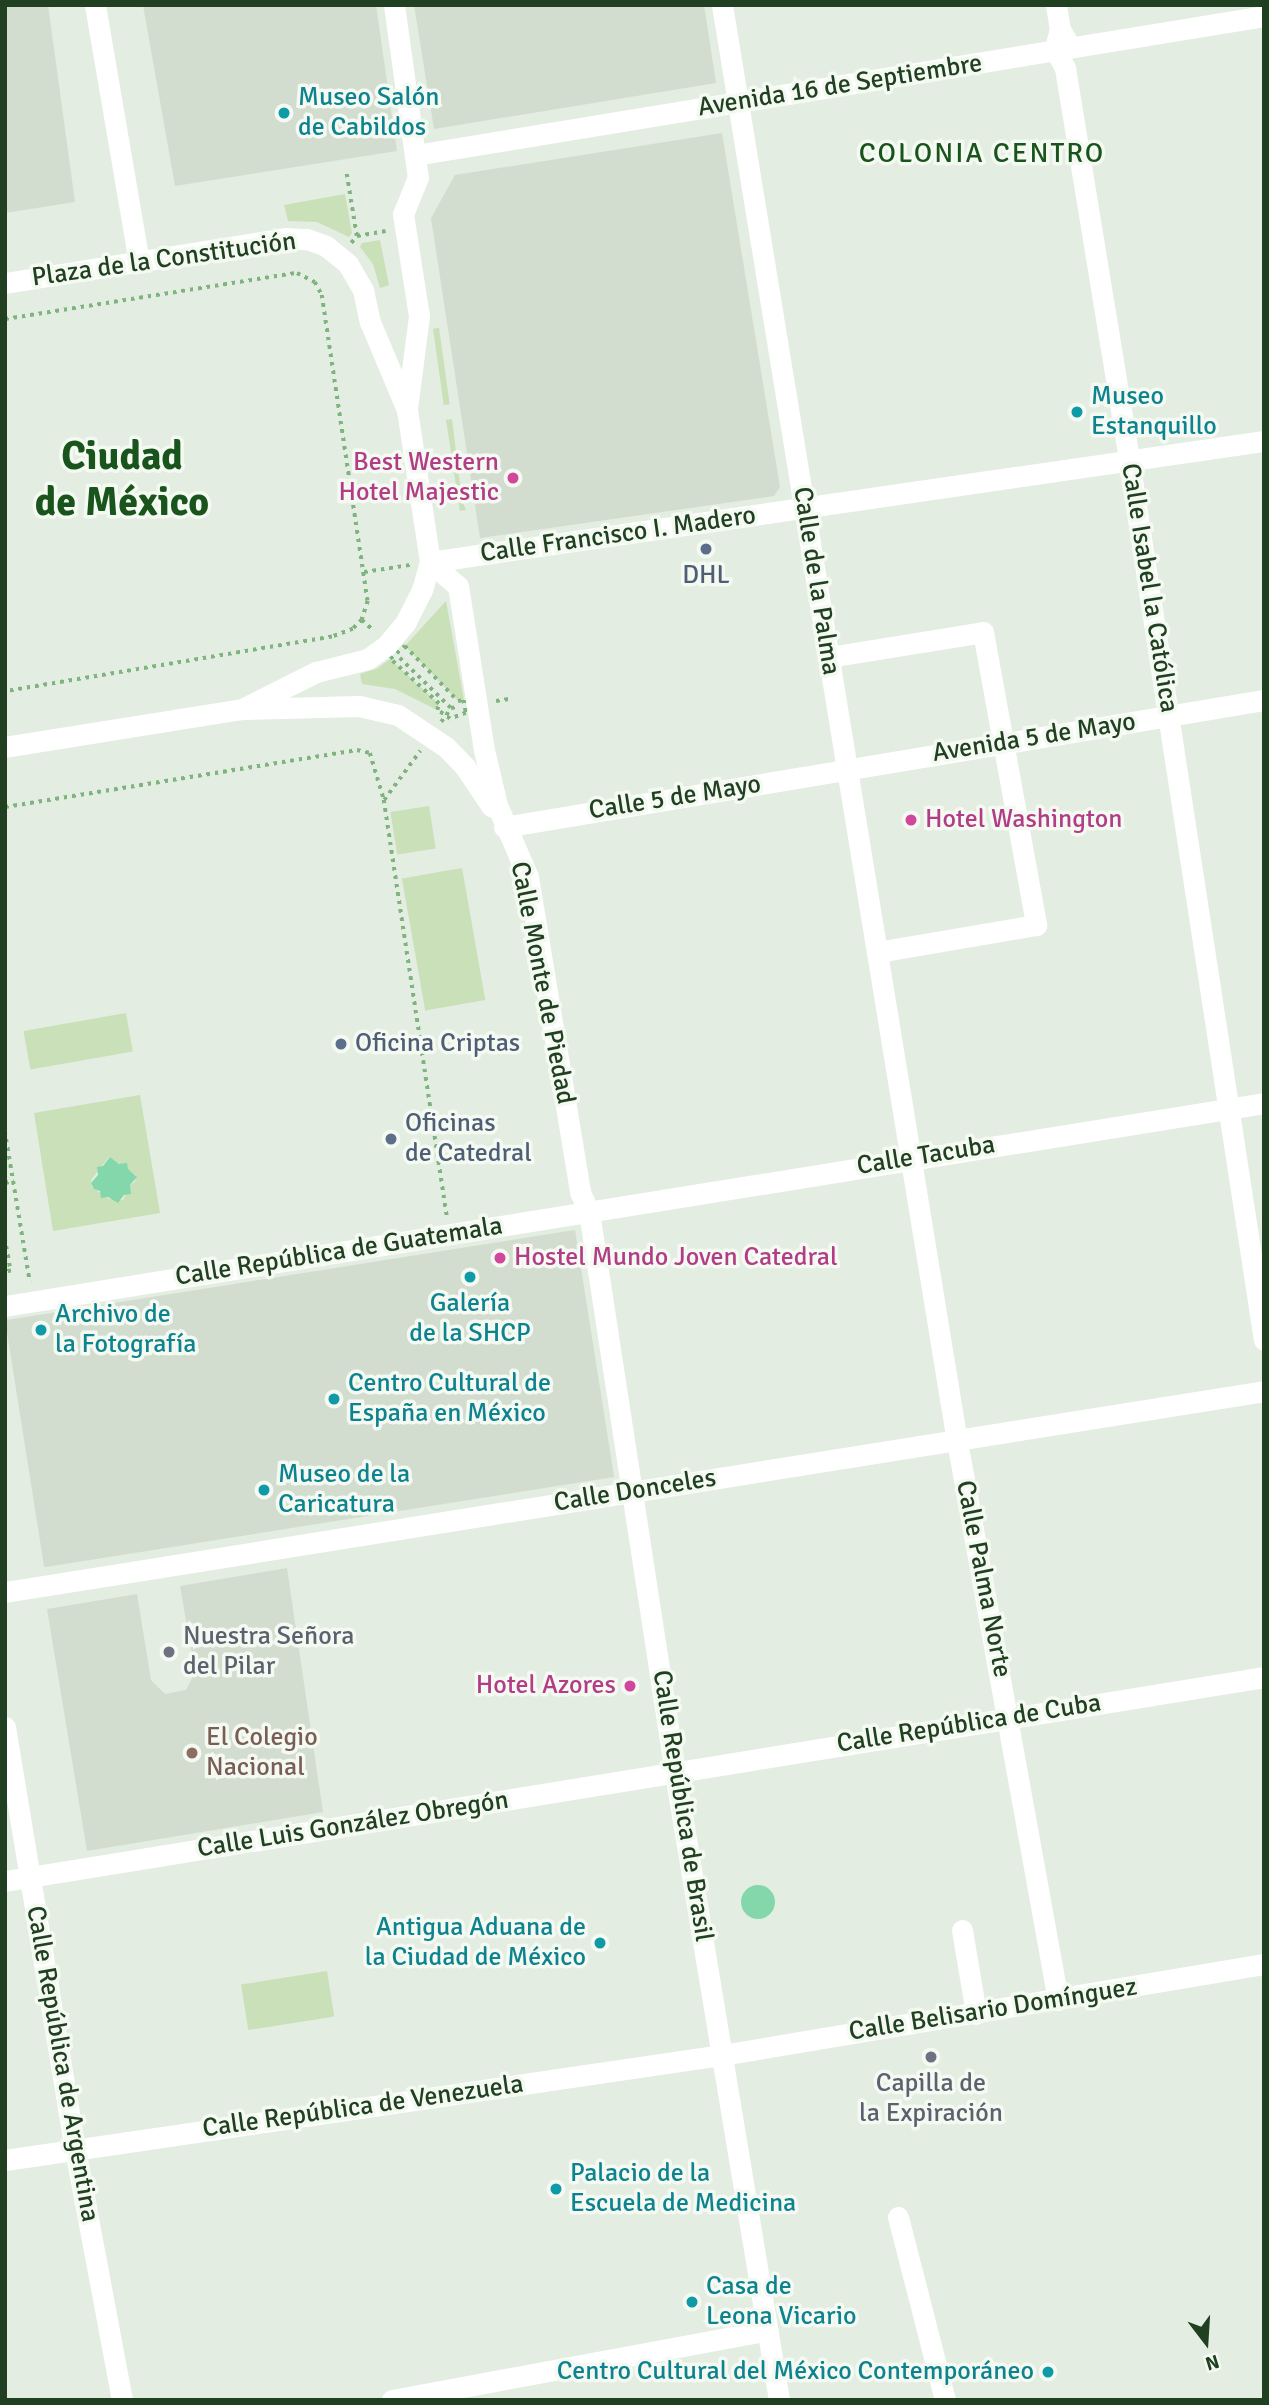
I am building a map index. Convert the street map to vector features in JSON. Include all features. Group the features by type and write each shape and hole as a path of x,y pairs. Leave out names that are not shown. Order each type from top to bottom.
{"street":[{"path":"95,5 139,262"},
{"path":"394,5 418,177 403,214 419,316 407,410"},
{"name":"Calle de la Palma","path":"722,5 738,103 768,221 804,508 910,1158"},
{"name":"Calle Isabel la Católica","path":"1056,5 1231,1108 1264,1340"},
{"name":"Avenida 16 de Septiembre","path":"415,155 1264,16"},
{"name":"Plaza de la Constitución","path":"5,283 285,238 307,239 326,246 348,264 363,290 370,322 407,410 430,562 414,608 392,649 368,659 316,672 242,709 5,747"},
{"name":"Calle Francisco I. Madero","path":"430,562 1264,441"},
{"name":"Calle Monte de Piedad","path":"430,562 458,586 485,750 504,827 522,859 528,877 580,1192 590,1212"},
{"path":"829,657 983,632 1036,925 878,952"},
{"name":"Avenida 5 de Mayo","path":"846,770 1264,700"},
{"path":"242,709 359,706 398,715 446,747 465,766 504,827"},
{"name":"Calle 5 de Mayo","path":"504,827 846,770"},
{"name":"Calle Tacuba","path":"590,1212 1264,1102"},
{"name":"Calle Palma Norte","path":"910,1158 957,1441 1058,2000"},
{"name":"Calle República de Guatemala","path":"18,1304 590,1212"},
{"name":"Calle República de Brasil","path":"590,1212 675,1773 779,2400"},
{"name":"Calle Donceles","path":"5,1592 1264,1391"},
{"name":"Calle República de Cuba","path":"675,1773 1264,1677"},
{"name":"Calle República de Argentina","path":"5,1727 75,2149 122,2400"},
{"name":"Calle Luis González Obregón","path":"5,1881 675,1773"},
{"path":"962,1930 976,2014"},
{"name":"Calle Belisario Domínguez","path":"722,2055 1264,1964"},
{"name":"Calle República de Venezuela","path":"5,2160 722,2055"},
{"path":"898,2217 944,2400"},
{"path":"392,2400 768,2330"}],"path":[{"path":"347,174 358,236 405,228"},
{"path":"5,319 297,273 306,275 315,282 322,295 368,601 362,620 354,629 332,637 5,691"},
{"path":"364,572 430,562"},
{"path":"362,620 451,708"},
{"path":"405,646 457,701 464,700 466,713 450,719 437,710 439,704 390,659 392,649 405,646"},
{"path":"5,807 366,750 373,758 384,800 450,1235"},
{"path":"384,800 417,754"},
{"path":"5,1131 14,1181 18,1304"},
{"path":"5,1182 14,1181"},
{"path":"5,1238 11,1271 5,1272"}],"shaded area":[{"path":"5,5 48,5 75,202 5,213"},
{"path":"143,5 376,5 397,151 175,186"},
{"path":"414,5 704,5 716,83 434,129"},
{"path":"722,133 780,487 774,496 480,538 431,218 455,175"},
{"path":"345,194 352,233 349,237 317,222 288,221 284,205"},
{"path":"380,240 389,285 380,288 373,264 360,247 362,243"},
{"path":"439,328 450,404 444,405 433,329"},
{"path":"452,419 462,501 466,510 460,511 446,420"},
{"path":"446,601 464,700 458,701 405,646"},
{"path":"390,659 439,704 437,710 395,689 362,684 360,674 378,668"},
{"path":"429,806 436,848 397,855 390,812"},
{"path":"462,868 485,1000 425,1011 402,879"},
{"path":"126,1013 133,1051 30,1069 24,1031"},
{"path":"140,1095 160,1213 53,1231 34,1113","holes":["109,1157 136,1175 135,1182 130,1185 123,1200 109,1199 92,1187 91,1180"]},
{"path":"110,1157 119,1164 127,1163 128,1169 137,1177 130,1185 131,1194 124,1195 118,1203 108,1197 101,1198 100,1191 94,1189 91,1183 98,1175 97,1167 103,1166"},
{"path":"575,1230 614,1477 44,1567 5,1320"},
{"name":"El Colegio Nacional","path":"287,1568 323,1812 87,1851 47,1609 137,1594 151,1680 165,1694 186,1690 195,1672 180,1586"},
{"path":"758,1885 770,1890 775,1902 770,1914 758,1919 746,1914 741,1902 746,1890"},
{"path":"327,1971 334,2016 248,2030 241,1985"}],"place":[{"name":"Museo Salón de Cabildos","path":"284,113"},
{"name":"Museo Estanquillo","path":"1077,412"},
{"name":"Best Western Hotel Majestic","path":"513,478"},
{"name":"DHL","path":"706,549"},
{"name":"Hotel Washington","path":"911,820"},
{"name":"Oficina Criptas","path":"341,1044"},
{"name":"Oficinas de Catedral","path":"391,1139"},
{"name":"Hostel Mundo Joven Catedral","path":"500,1258"},
{"name":"Galería de la SHCP","path":"470,1277"},
{"name":"Archivo de la Fotografía","path":"41,1330"},
{"name":"Centro Cultural de España en México","path":"334,1399"},
{"name":"Museo de la Caricatura","path":"264,1490"},
{"name":"Nuestra Señora del Pilar","path":"169,1652"},
{"name":"Hotel Azores","path":"630,1686"},
{"name":"El Colegio Nacional","path":"192,1753"},
{"name":"Antigua Aduana de la Ciudad de México","path":"600,1943"},
{"name":"Capilla de la Expiración","path":"931,2057"},
{"name":"Palacio de la Escuela de Medicina","path":"556,2189"},
{"name":"Casa de Leona Vicario","path":"692,2302"},
{"name":"Centro Cultural del México Contemporáneo","path":"1048,2372"}],"district":[{"name":"COLONIA CENTRO","path":"982,153"},
{"name":"Ciudad de México","path":"122,479"}]}
